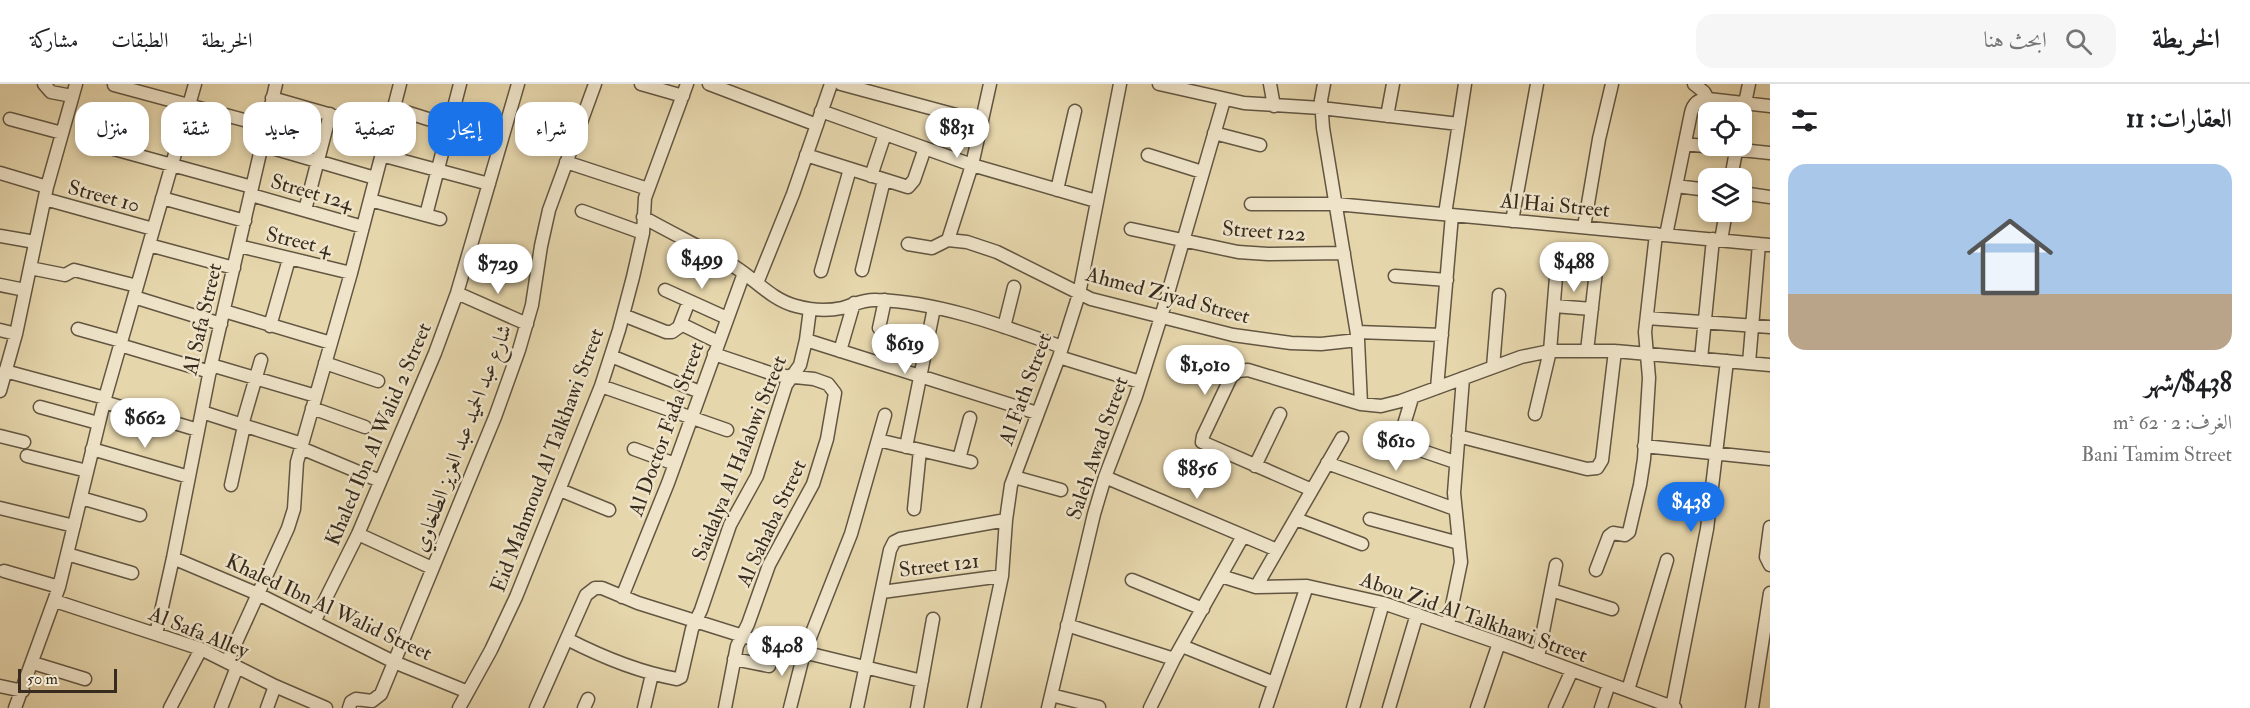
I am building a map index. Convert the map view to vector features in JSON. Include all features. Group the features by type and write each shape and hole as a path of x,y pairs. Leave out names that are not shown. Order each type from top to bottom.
{"street":[{"path":"0,391 16,334 46,193 74,90 51,92 44,84"},
{"path":"114,84 178,102"},
{"path":"190,102 195,84"},
{"name":"Al Safa Street","path":"271,102 276,84"},
{"path":"394,102 398,84"},
{"path":"455,102 460,84"},
{"name":"Khaled Ibn Al Walid 2 Street","path":"503,135 518,84"},
{"name":"شارع عبد الحميد عبد العزيز الطلخاوي","path":"349,708 351,702 356,699 368,701 379,697 495,417 527,324 544,228 595,84"},
{"path":"641,84 685,90"},
{"path":"709,84 817,125"},
{"path":"757,283 831,84"},
{"path":"841,84 982,122"},
{"path":"948,240 972,165 990,84"},
{"name":"Al Fath Street","path":"974,708 1002,576 1006,520 1014,477 1060,352 1078,294 1120,84"},
{"path":"1159,84 1224,100 1274,106 1321,108 1459,124"},
{"path":"1270,84 1274,106"},
{"path":"1324,84 1321,108 1358,336 1361,404"},
{"path":"1386,116 1394,84"},
{"path":"1437,388 1447,280 1448,215 1465,84"},
{"path":"1512,220 1537,84"},
{"path":"1584,227 1601,130 1612,84"},
{"path":"1694,84 1704,92 1708,99"},
{"path":"1744,102 1749,84"},
{"name":"Eid Mahmoud Al Talkhawi Street","path":"459,708 491,650 516,597 601,386 623,315 643,233 643,217 648,189 685,90"},
{"path":"272,98 333,115"},
{"path":"1596,570 1609,536 1616,533 1625,535 1630,530 1640,485 1649,378 1646,353 1647,318 1661,235 1676,186 1692,108 1698,101 1708,99 1735,102"},
{"name":"Saleh Awad Street","path":"1048,708 1084,553 1105,477 1161,317 1224,100"},
{"path":"1752,104 1770,106"},
{"path":"821,111 972,165 1096,201"},
{"path":"1057,190 1075,111"},
{"path":"305,210 330,114"},
{"path":"10,119 62,133"},
{"path":"1214,133 1260,145"},
{"path":"871,176 885,134"},
{"path":"1684,144 1698,145"},
{"path":"806,155 905,187 910,186 914,180 924,148"},
{"path":"1752,150 1770,153"},
{"path":"1148,155 1202,172"},
{"path":"138,156 172,166"},
{"path":"15,708 55,601 104,400 175,156"},
{"name":"Al Safa Street","path":"156,634 210,369 260,156"},
{"path":"297,156 375,178"},
{"path":"221,708 232,664 258,594 288,528 294,509 294,481 301,446 351,273 381,156"},
{"path":"385,156 489,184"},
{"path":"426,215 442,156"},
{"name":"Khaled Ibn Al Walid 2 Street","path":"314,622 358,534 435,353 456,293 497,156"},
{"path":"566,162 648,189"},
{"name":"Street 124","path":"172,166 363,227"},
{"path":"821,271 850,169"},
{"name":"Street 10","path":"0,173 46,193 153,229"},
{"path":"862,270 884,180"},
{"path":"1676,186 1698,189"},
{"path":"1752,195 1770,197"},
{"path":"162,198 245,221"},
{"path":"370,200 440,219"},
{"name":"Al Hai Street","path":"1251,204 1336,204 1765,244"},
{"path":"582,211 643,233"},
{"path":"643,217 744,273 784,302 810,309 840,308 862,300 885,300 934,308 1004,327 1060,352 1140,382"},
{"path":"1701,358 1717,240 1723,222"},
{"name":"Street 122","path":"1131,229 1238,252 1268,255 1344,253"},
{"path":"0,236 35,242"},
{"name":"Ahmed Ziyad Street","path":"908,244 932,248 948,240 967,242 997,252 1078,294 1104,303 1262,340 1321,344 1358,336 1442,335"},
{"path":"1749,363 1765,244"},
{"path":"149,245 234,268"},
{"name":"Street 4","path":"239,246 351,273"},
{"path":"270,326 289,259"},
{"path":"30,267 65,275 74,270 221,324"},
{"path":"1587,351 1596,271"},
{"name":"Al Doctor Fada Street","path":"622,597 675,464 744,273"},
{"path":"1395,276 1447,280"},
{"path":"1535,414 1550,351 1556,277"},
{"path":"0,285 25,290"},
{"path":"1004,327 1014,287"},
{"path":"664,290 727,318"},
{"path":"456,293 527,324"},
{"path":"1493,367 1499,295"},
{"path":"879,328 885,300"},
{"path":"623,315 669,333 675,331 681,324 689,301"},
{"path":"840,351 854,303"},
{"path":"1554,306 1592,309"},
{"path":"906,447 934,308"},
{"name":"Saidalya Al Halabwi Street","path":"652,674 677,679 681,676 695,620 730,525 763,461 785,390 800,365 810,309"},
{"path":"224,311 331,343"},
{"path":"1647,318 1770,327"},
{"path":"681,324 716,348 770,374 793,377"},
{"path":"78,329 210,369 255,378 314,402 364,427"},
{"path":"0,330 16,334"},
{"path":"806,340 1037,413"},
{"path":"1312,490 1202,442 1231,377 1238,371 1253,371 1361,404 1381,406 1412,398 1521,357 1550,351 1615,351 1770,365"},
{"path":"1458,436 1587,469 1597,468 1602,459 1615,351"},
{"path":"611,356 700,392"},
{"path":"231,485 243,425 261,360"},
{"path":"1674,707 1704,547 1726,361"},
{"path":"325,363 378,381"},
{"path":"5,371 198,430"},
{"name":"Al Sahaba Street","path":"725,708 737,646 770,564 813,484 827,439 835,402 834,389 828,384 814,379 793,377"},
{"path":"1448,625 1460,575 1455,509 1455,462 1463,378"},
{"path":"601,386 727,430"},
{"path":"1412,398 1402,431 1404,443 1455,462"},
{"path":"39,407 98,423"},
{"path":"202,412 301,446 381,481"},
{"path":"1255,466 1280,414"},
{"path":"790,708 804,653 851,534 885,415"},
{"path":"878,440 965,460 970,418"},
{"path":"0,436 24,442"},
{"path":"1256,587 1342,438"},
{"path":"1644,446 1770,459"},
{"path":"92,449 189,477"},
{"path":"634,449 675,464"},
{"path":"914,510 920,450"},
{"path":"27,456 87,471"},
{"path":"1327,464 1455,509"},
{"path":"1014,477 1061,490"},
{"path":"1105,477 1277,550"},
{"path":"560,490 609,510"},
{"path":"81,498 140,515"},
{"path":"0,508 74,526"},
{"path":"1296,519 1362,544"},
{"path":"1370,519 1459,543"},
{"path":"857,708 890,550 894,542 1006,520"},
{"path":"1770,527 1766,557 1770,565"},
{"path":"358,534 432,568"},
{"path":"1150,708 1174,659 1243,536"},
{"path":"67,554 132,573"},
{"name":"Khaled Ibn Al Walid Street","path":"173,558 258,594 394,662 468,692"},
{"path":"1628,690 1667,560"},
{"path":"1538,657 1556,565"},
{"path":"4,571 59,587"},
{"name":"Street 121","path":"882,592 1002,576"},
{"name":"Abou Zid Al Talkhawi Street","path":"1221,576 1256,587 1307,586 1383,603 1674,707"},
{"path":"1132,580 1203,609"},
{"path":"1266,708 1307,586"},
{"path":"536,708 586,595 594,588 602,588 622,597 742,636 922,681"},
{"path":"1551,590 1612,609"},
{"path":"1752,708 1770,593"},
{"name":"Al Safa Alley","path":"55,601 201,649 275,686 326,708"},
{"path":"1353,708 1383,603"},
{"path":"1389,708 1417,614"},
{"path":"917,708 933,619"},
{"path":"1067,625 1174,659"},
{"path":"567,639 618,663 652,674 644,708"},
{"path":"1477,708 1499,643"},
{"path":"1182,646 1274,683"},
{"path":"170,708 201,649"},
{"path":"734,659 769,666"},
{"path":"33,663 85,679"},
{"path":"1555,708 1572,670"},
{"path":"1601,708 1609,684"},
{"path":"0,686 22,691"},
{"path":"267,708 275,686"},
{"path":"1051,695 1099,707"},
{"path":"368,701 383,708"}]}
